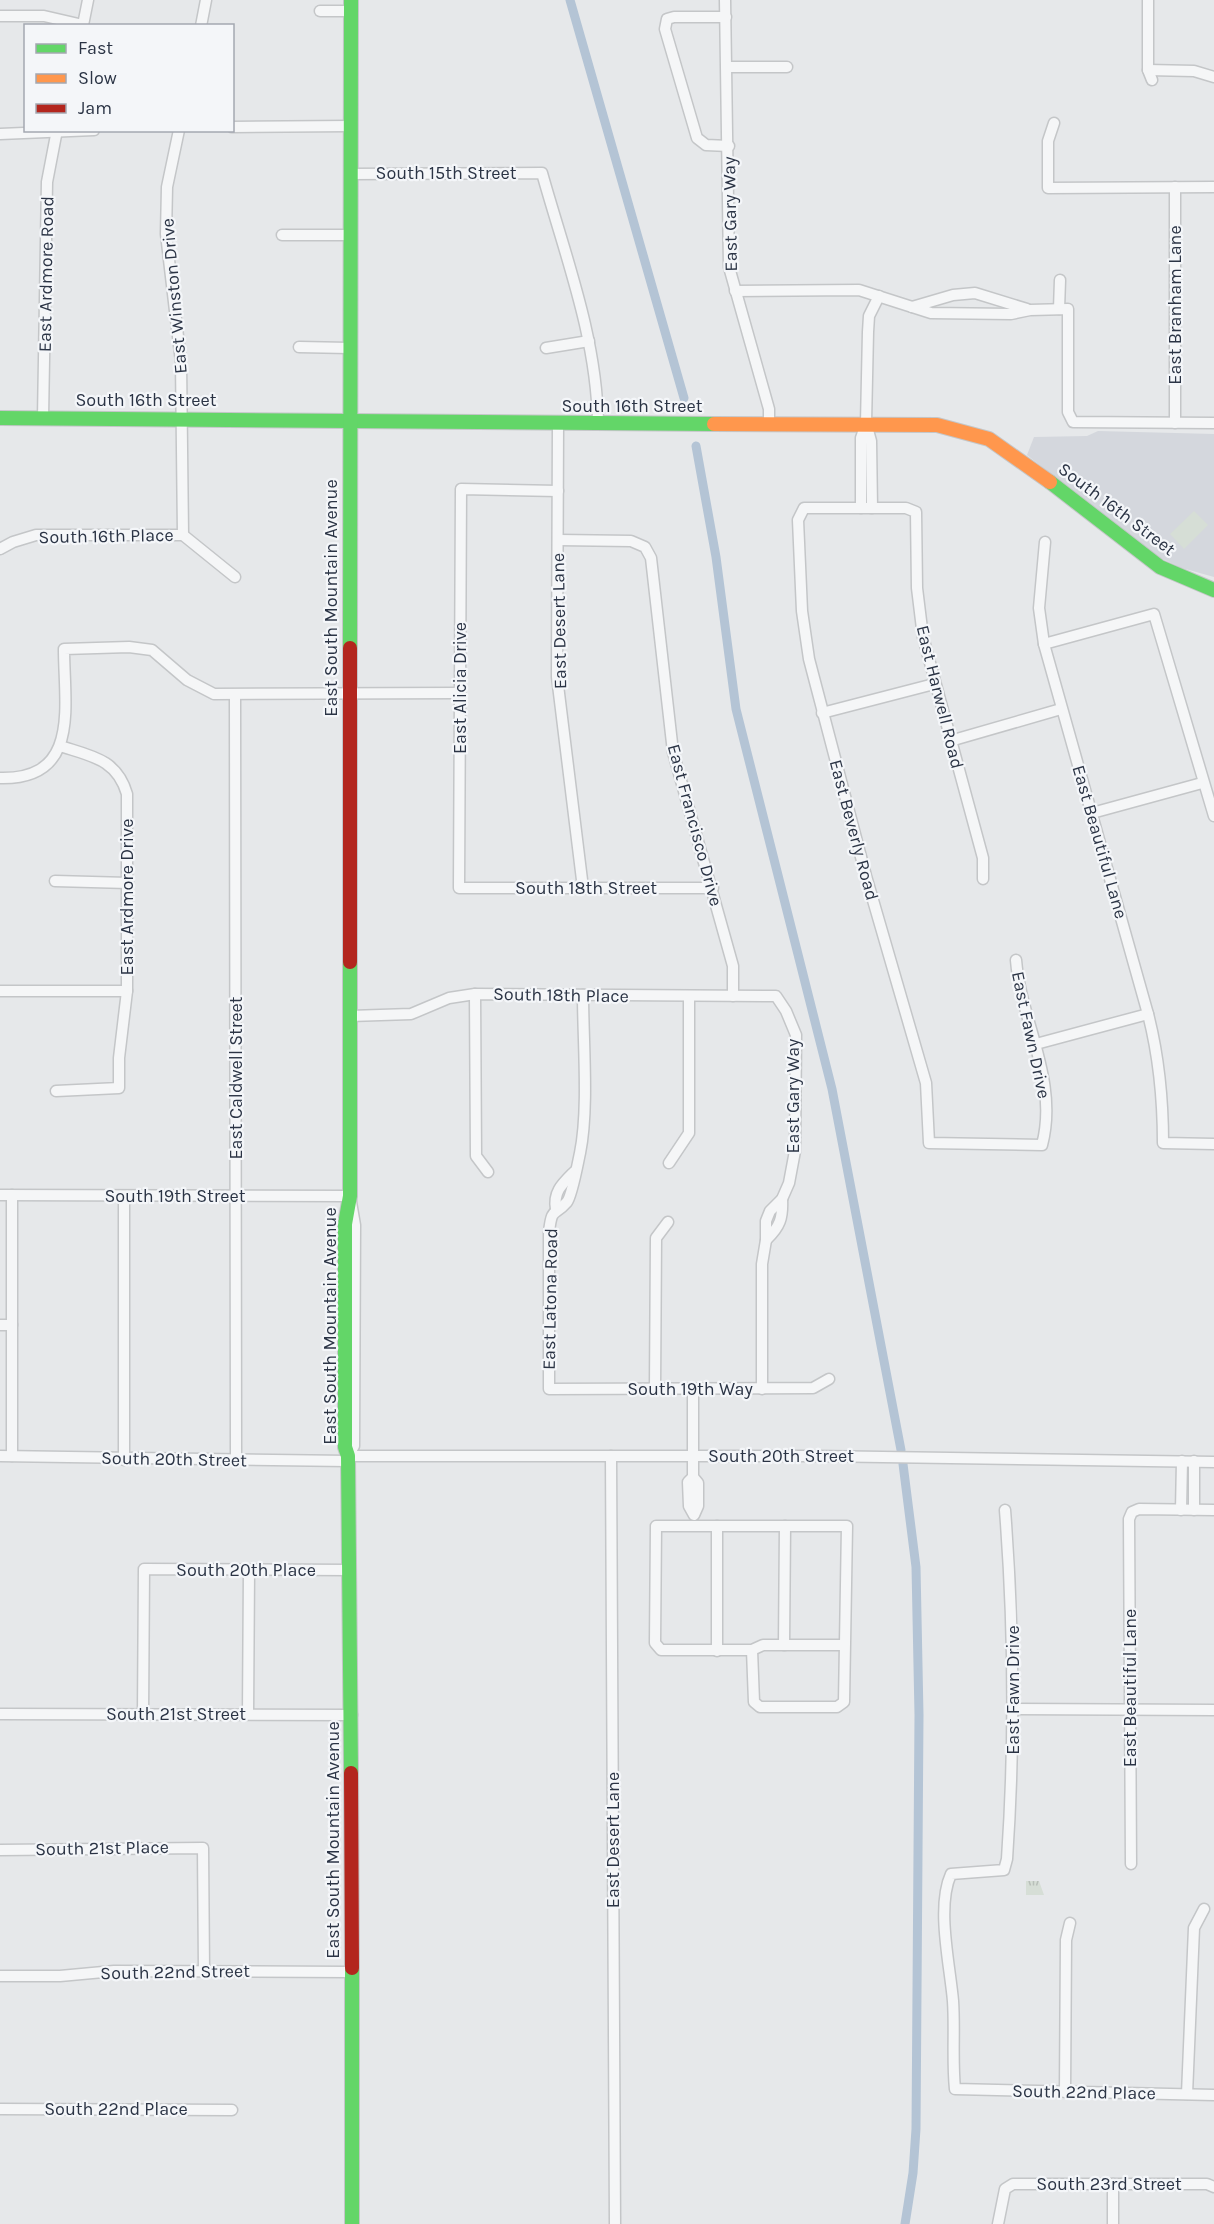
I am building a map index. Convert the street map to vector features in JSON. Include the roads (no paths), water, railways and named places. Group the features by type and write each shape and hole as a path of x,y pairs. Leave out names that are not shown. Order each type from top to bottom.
{"street":[{"path":"83,24 87,0"},
{"path":"201,24 206,0"},
{"name":"East Gary Way","path":"725,0 729,146 728,259 769,409 769,424"},
{"path":"1148,0 1150,75 1194,71 1214,77"},
{"path":"320,11 351,6"},
{"name":"East South Mountain Avenue","path":"351,6 350,1196 345,1224 345,1447 348,1458 348,1570 351,1590 352,2224"},
{"path":"0,16 44,16 75,24"},
{"path":"726,17 667,20 665,28 697,138 706,145 729,146"},
{"path":"727,67 787,67"},
{"path":"1054,123 1048,141 1048,188 1214,187"},
{"path":"234,127 350,126"},
{"path":"0,134 56,132"},
{"name":"East Ardmore Road","path":"43,417 47,182 56,132"},
{"name":"East Winston Drive","path":"179,132 167,187 166,234 181,362 183,535"},
{"name":"South 15th Street","path":"350,174 542,172 589,341"},
{"name":"East Branham Lane","path":"1175,187 1175,423"},
{"path":"282,235 350,235"},
{"path":"1060,280 1064,309 1068,412 1073,422 1214,423"},
{"path":"735,291 849,290 879,296 931,313 1011,314 1030,310 1064,309"},
{"path":"912,307 953,295 975,293 1030,310"},
{"path":"867,508 861,438 866,423 867,332 869,316 879,296"},
{"path":"546,348 589,341 596,386 598,424"},
{"path":"299,347 349,348"},
{"name":"South 16th Street","path":"0,418 558,424 937,424 989,439 1015,454 1160,567 1214,590"},
{"name":"East Desert Lane","path":"558,424 557,677 583,888"},
{"name":"East Alicia Drive","path":"459,888 461,489 558,491"},
{"name":"East Beverly Road","path":"867,508 804,508 799,513 802,611 809,659 822,713 926,1083 929,1143 1042,1145"},
{"name":"East Harwell Road","path":"867,508 906,508 916,512 917,588 923,637 983,858 983,879"},
{"name":"South 16th Place","path":"0,549 13,542 36,536 183,535 235,577"},
{"name":"East Francisco Drive","path":"559,540 631,541 645,547 651,558 673,752 733,966 734,996"},
{"name":"East Beautiful Lane","path":"1045,542 1039,608 1044,644 1158,1054 1163,1094 1163,1143 1214,1144"},
{"path":"1044,644 1154,614 1202,783 1214,816"},
{"path":"0,778 34,775 49,765 60,746 64,731 64,649 129,647 152,650 199,687 214,694 236,696 460,693"},
{"path":"822,713 934,684"},
{"name":"East Caldwell Street","path":"236,696 236,1460"},
{"path":"950,741 1061,709"},
{"name":"East Ardmore Drive","path":"56,1090 118,1088 118,1058 127,991 127,794 123,778 100,760 60,746"},
{"path":"1092,813 1202,783"},
{"path":"55,881 128,883"},
{"name":"South 18th Street","path":"459,888 713,888"},
{"name":"East Fawn Drive","path":"1016,960 1017,978 1036,1044 1046,1102 1042,1145"},
{"path":"0,991 127,991"},
{"path":"475,994 476,1156 488,1172"},
{"name":"South 18th Place","path":"350,1016 411,1014 449,998 475,994 776,996"},
{"name":"East Latona Road","path":"549,1389 549,1232 556,1209 554,1198 561,1185 574,1172 581,1145 583,995"},
{"path":"669,1163 689,1133 689,996"},
{"name":"East Gary Way","path":"762,1389 762,1264 766,1221 770,1211 782,1199 789,1183 795,1151 796,1035 786,1011 776,996"},
{"path":"1036,1044 1148,1014"},
{"path":"6,1195 12,1325 12,1456"},
{"name":"South 19th Street","path":"6,1195 350,1196"},
{"path":"124,1196 124,1460"},
{"path":"655,1389 656,1238 668,1222"},
{"path":"0,1325 12,1325"},
{"name":"South 19th Way","path":"549,1389 813,1388 829,1379"},
{"path":"693,1389 693,1477 688,1482 689,1506 694,1521"},
{"name":"South 20th Street","path":"0,1456 124,1460 611,1456 903,1457 1214,1462"},
{"name":"East Desert Lane","path":"611,1456 615,2224"},
{"path":"1182,1461 1181,1510 1214,1510"},
{"path":"1194,1461 1194,1510"},
{"name":"East Beautiful Lane","path":"1131,1864 1129,1519 1132,1512 1138,1509 1181,1510"},
{"name":"East Fawn Drive","path":"955,2089 946,1884 951,1874 1004,1870 1012,1785 1013,1605 1005,1510"},
{"path":"752,1650 754,1702 760,1707 837,1707 844,1702 845,1645 847,1526 717,1526 694,1521 656,1526 655,1643 661,1650 717,1651 752,1650 763,1645 845,1645"},
{"path":"717,1526 717,1651"},
{"path":"784,1645 785,1526"},
{"name":"South 20th Place","path":"142,1714 144,1569 348,1570"},
{"path":"248,1714 249,1570"},
{"path":"1013,1709 1214,1710"},
{"name":"South 21st Street","path":"0,1714 352,1715"},
{"name":"South 21st Place","path":"0,1850 203,1848 204,1971"},
{"path":"1187,2094 1194,1928 1204,1909"},
{"path":"1065,2092 1066,1940 1070,1923"},
{"name":"South 22nd Street","path":"0,1976 204,1971 350,1972"},
{"name":"South 22nd Place","path":"955,2089 1214,2095"},
{"name":"South 22nd Place","path":"0,2109 232,2110"},
{"name":"South 23rd Street","path":"998,2224 1005,2189 1013,2184 1207,2184 1214,2187"},
{"path":"1113,2184 1113,2224"}],"waterway":[{"path":"570,0 684,398"},
{"path":"696,446 716,557 736,709 832,1089 901,1450"},
{"path":"903,1464 916,1567 919,1715 916,2129 913,2173 905,2224"}]}
